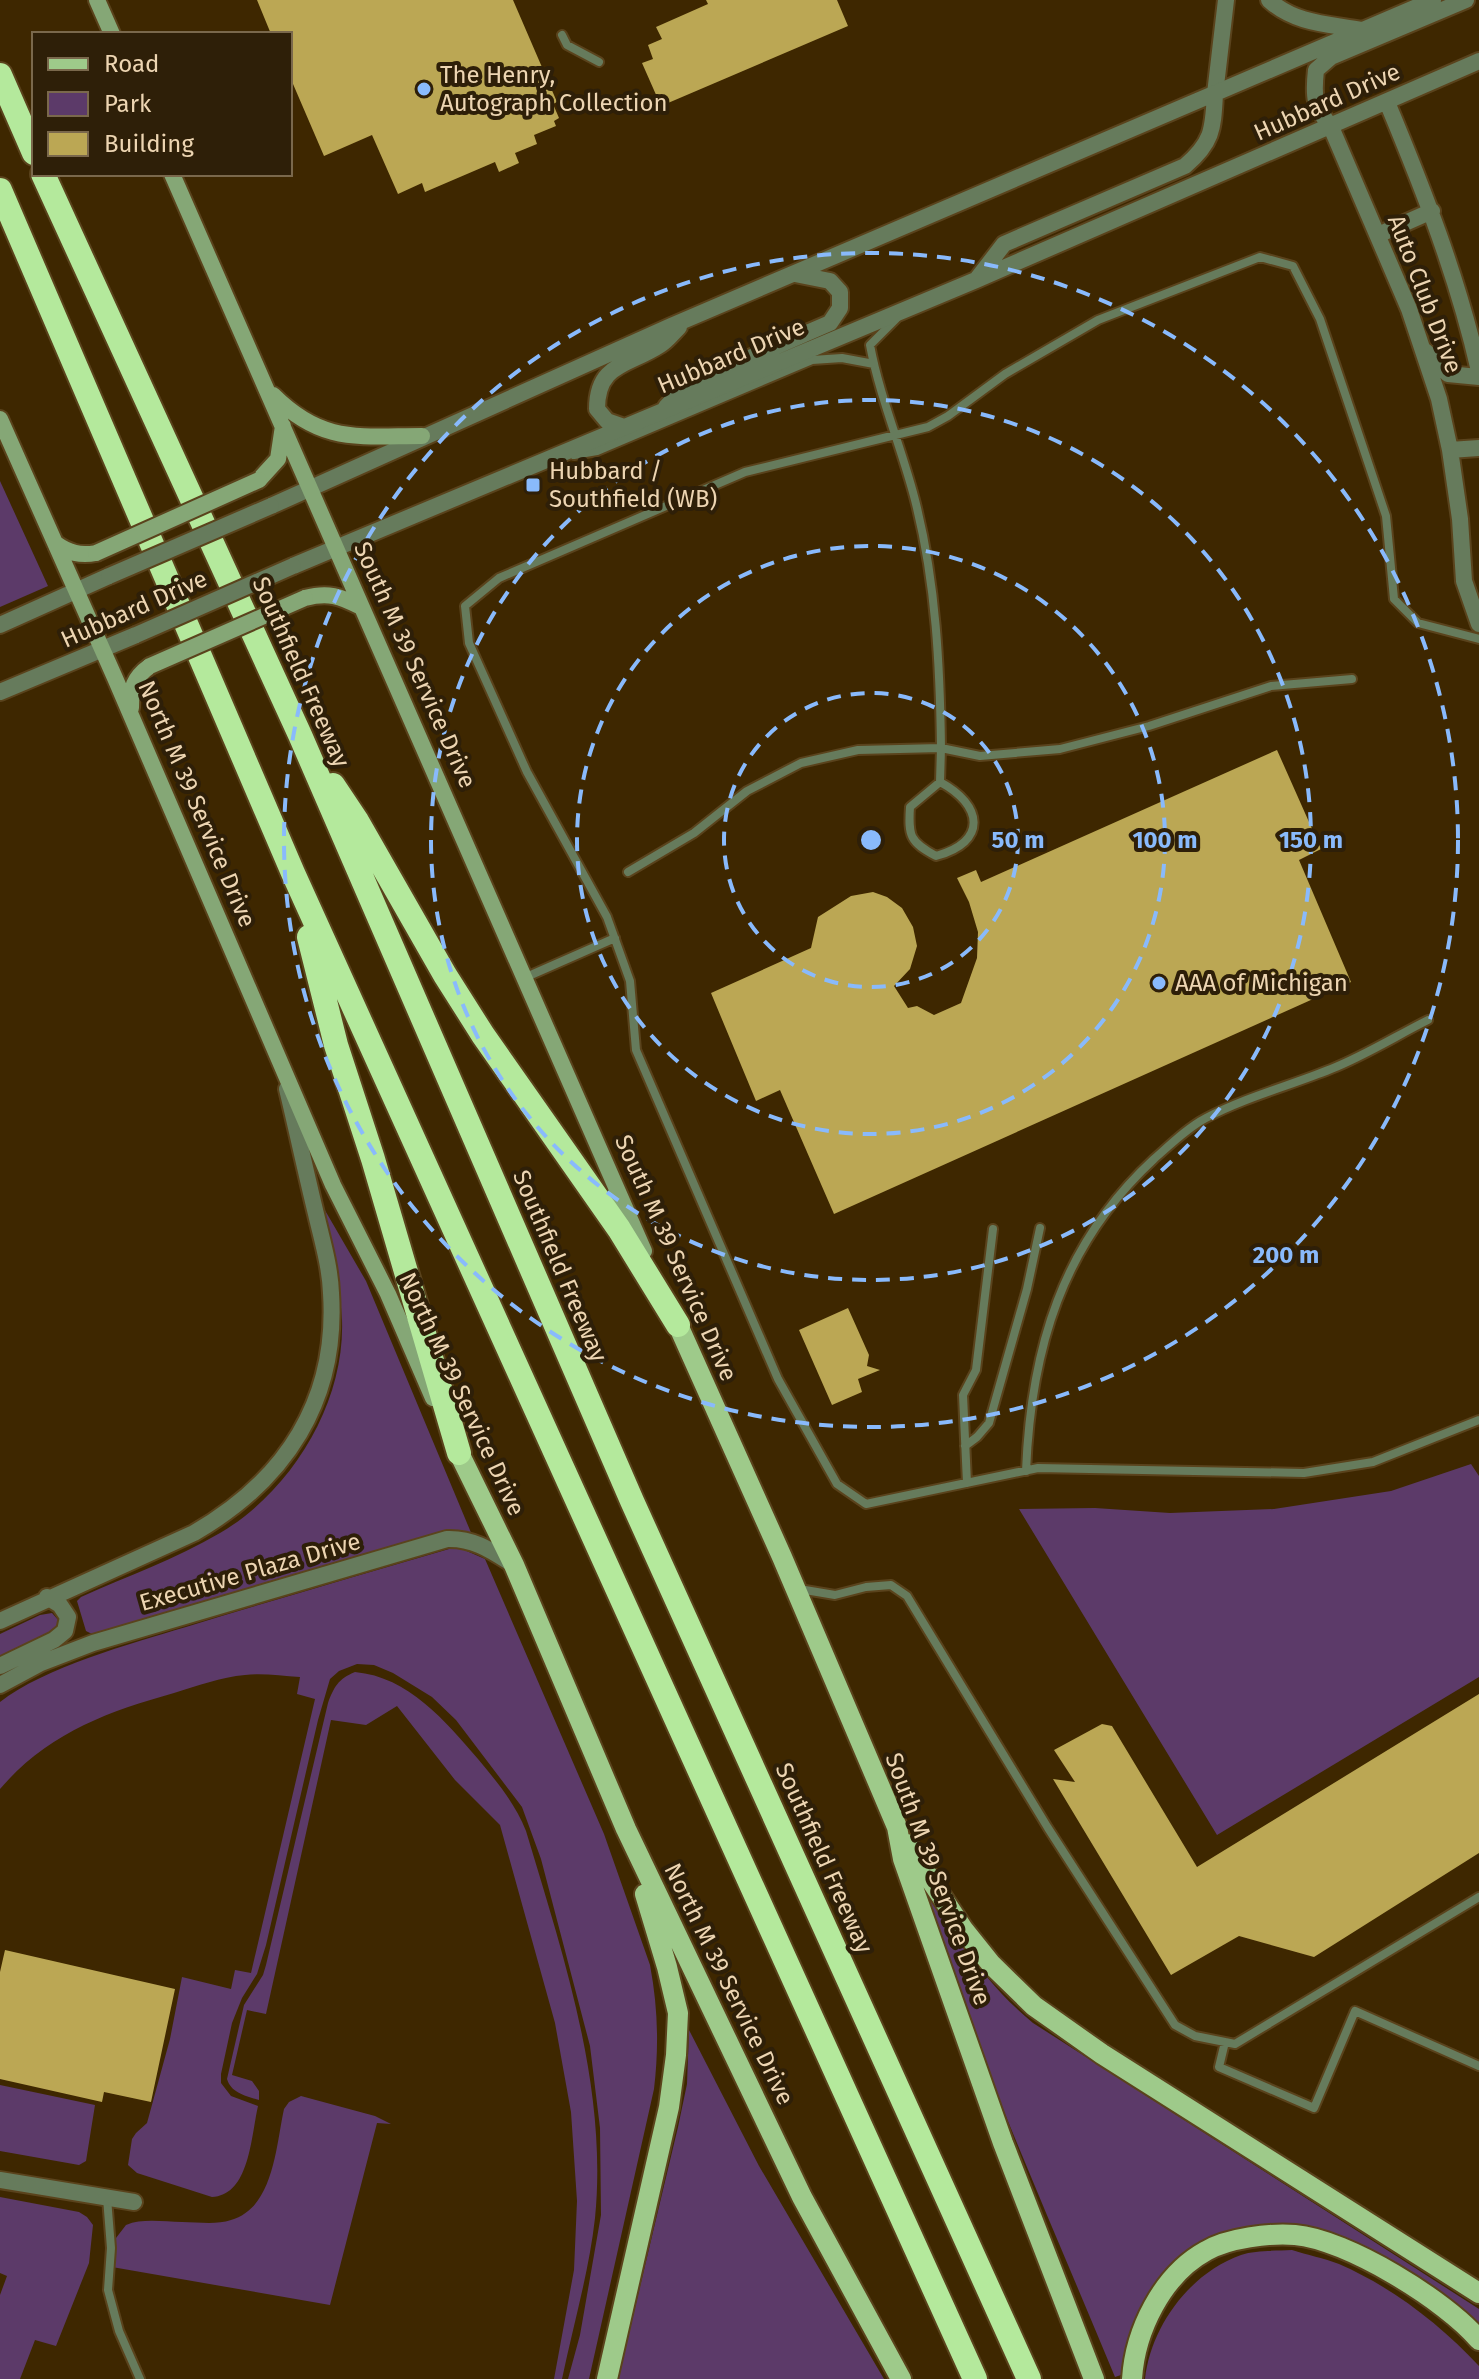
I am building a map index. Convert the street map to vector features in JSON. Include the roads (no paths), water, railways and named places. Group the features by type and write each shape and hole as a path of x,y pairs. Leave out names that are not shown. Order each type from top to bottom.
{"highway":[{"path":"0,75 32,148"},
{"name":"Southfield Freeway","path":"44,176 300,735 625,1487 1029,2379"},
{"path":"0,190 293,873 975,2379"},
{"path":"300,735 357,821 475,1023 619,1229 678,1325"},
{"path":"293,873 336,1045 373,1159 459,1453"}],"main road":[{"path":"97,0 111,32"},
{"name":"South M 39 Service Drive","path":"173,176 795,1588 897,1827 903,1859 1003,2143 1094,2379"},
{"path":"265,387 307,424 346,436 422,436"},
{"name":"North M 39 Service Drive","path":"0,419 333,1185 388,1294 459,1453 514,1565 626,1829 802,2197 901,2379"},
{"path":"55,543 77,554 96,553 259,480 278,459 283,426"},
{"path":"131,717 131,688 138,675 150,666 305,598 323,593 340,596 361,607"},
{"path":"897,1827 927,1878 963,1929 991,1964 1034,2006 1102,2054 1479,2293"},
{"path":"607,2379 669,2107 678,2013 626,1829"},
{"path":"1132,2379 1133,2364 1147,2319 1173,2276 1207,2250 1250,2237 1297,2235 1355,2253 1415,2287 1468,2327 1479,2340"}],"street":[{"path":"976,280 1004,244 1185,166 1203,150 1213,130 1226,0"},
{"path":"1269,0 1279,9 1302,20 1364,30"},
{"name":"Hubbard Drive","path":"0,625 310,489 422,436 1433,0"},
{"name":"Auto Club Drive","path":"1466,0 1331,57 1316,70 1314,89 1318,111 1331,127 1424,349 1450,450 1460,519 1464,581 1479,624"},
{"name":"Hubbard Drive","path":"0,692 976,280 1479,61"},
{"name":"Auto Club Drive","path":"1387,102 1432,211 1458,288 1479,374"},
{"path":"1378,235 1432,211"},
{"path":"662,411 687,385 830,323 840,308 840,292 830,281 795,274"},
{"path":"624,427 607,421 597,409 597,391 608,373 662,344 686,321"},
{"path":"1424,349 1448,374 1479,374"},
{"path":"1450,450 1479,448"},
{"name":"Executive Plaza Drive","path":"0,1621 217,1520 247,1498 275,1470 297,1439 315,1405 332,1347 331,1289 283,1072"},
{"name":"Executive Plaza Drive","path":"0,1685 41,1663 93,1643 447,1539 462,1538 477,1542 514,1565"},
{"path":"0,1666 54,1640 65,1631 68,1617 60,1605 47,1597"},
{"path":"0,2180 134,2202"}],"lane":[{"path":"562,35 567,45 599,62"},
{"path":"1479,639 1418,623 1394,599 1386,516 1320,319 1293,266 1260,257 1098,320 1005,374 928,427 745,472 499,578 465,606 469,643 514,744 607,917 630,981 636,1050 778,1379 837,1484 866,1504 1038,1468 1304,1473 1373,1462 1479,1420"},
{"path":"905,310 870,345 917,505 933,600 940,675 940,782 910,807 908,829 916,845 936,856 956,851 970,838 974,822 969,805 957,791 940,782"},
{"path":"543,461 597,451 812,360 842,358 874,364"},
{"path":"628,872 694,833 747,791 801,763 858,750 941,748 980,756 1060,749 1149,726 1271,686 1352,679"},
{"path":"524,978 615,938"},
{"path":"1026,1471 1028,1417 1037,1368 1052,1315 1069,1269 1133,1178 1203,1120 1240,1101 1336,1067 1428,1020"},
{"path":"965,1446 989,1423 1027,1289 1040,1228"},
{"path":"967,1483 963,1395 976,1370 993,1229"},
{"path":"795,1588 835,1595 866,1587 891,1585 907,1596 1048,1828 1175,2025 1195,2036 1235,2044 1479,1897"},
{"path":"1225,2042 1219,2067 1314,2108 1355,2011 1479,2066"},
{"path":"107,2198 111,2248 108,2290 119,2331 140,2379"}],"place":[{"name":"The Henry, Autograph Collection","path":"424,89"},
{"name":"Hubbard / Southfield (WB)","path":"533,485"},
{"name":"AAA of Michigan","path":"1159,983"}]}
